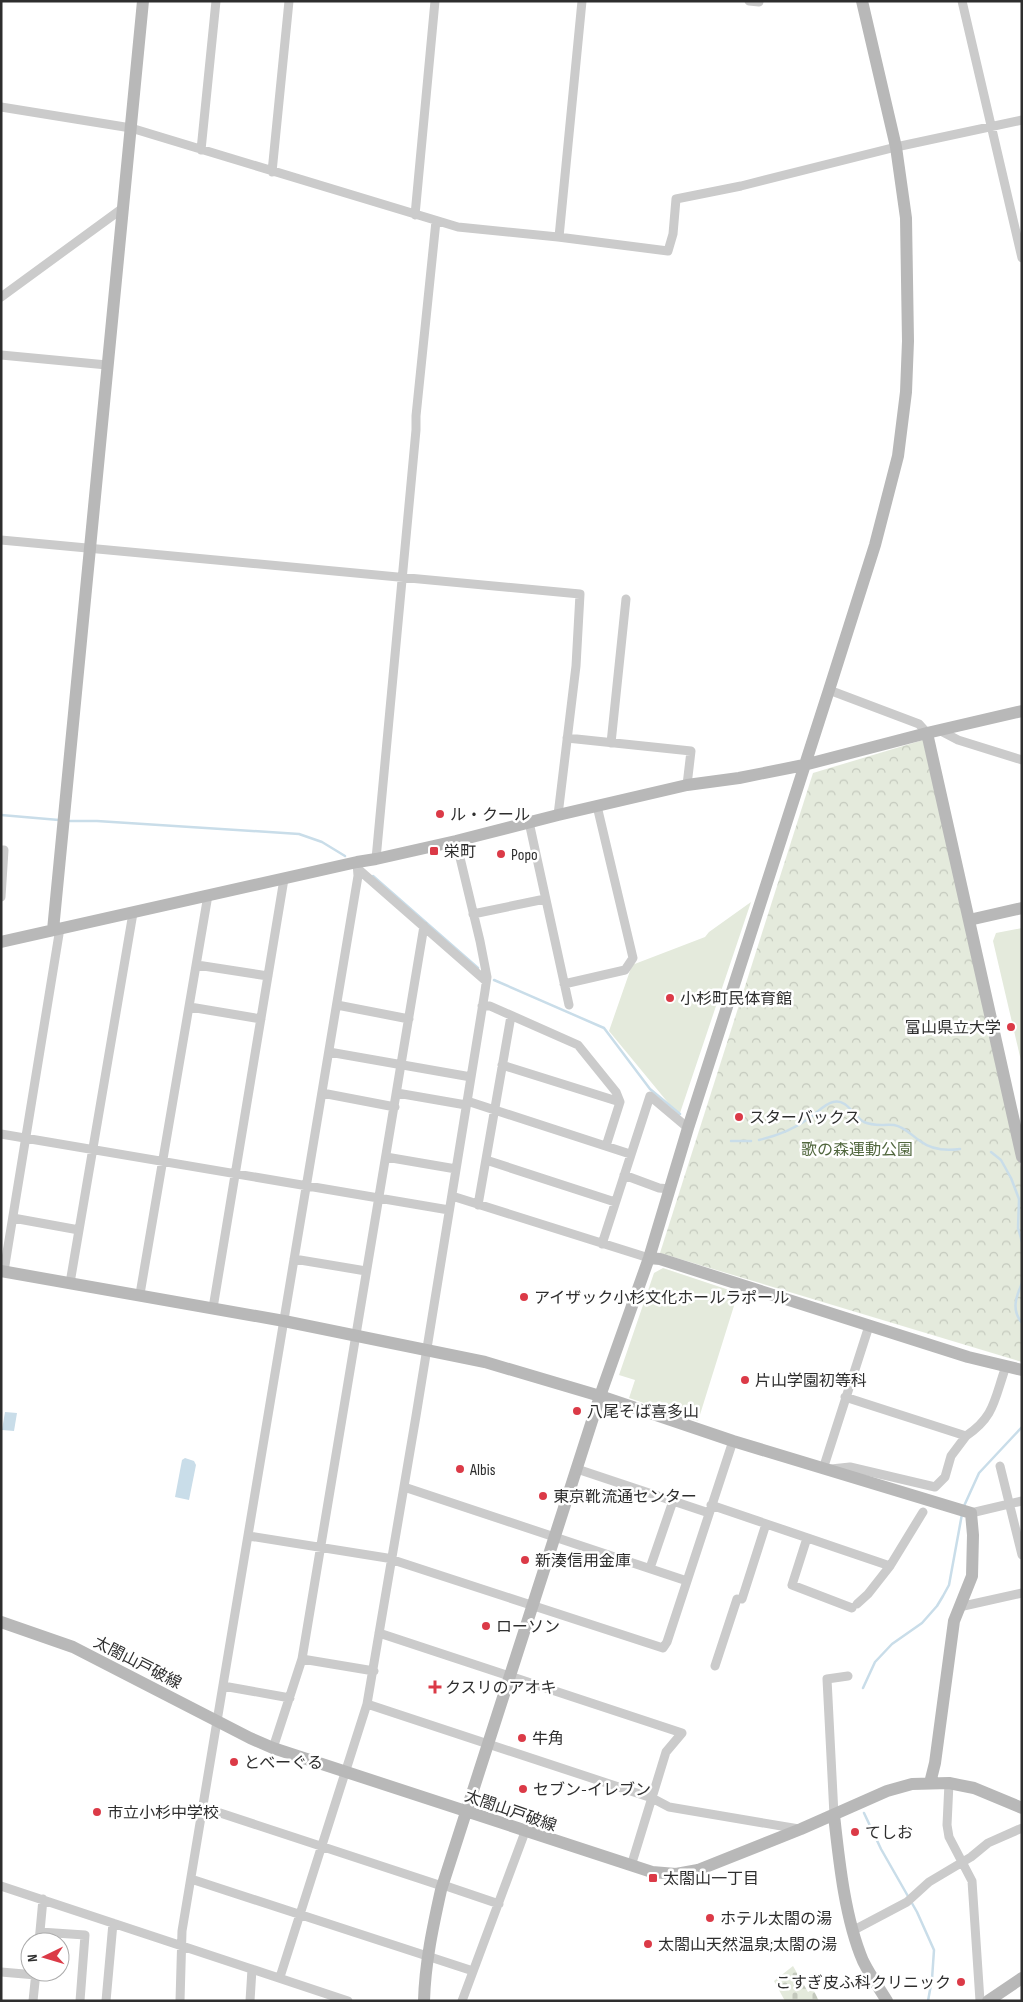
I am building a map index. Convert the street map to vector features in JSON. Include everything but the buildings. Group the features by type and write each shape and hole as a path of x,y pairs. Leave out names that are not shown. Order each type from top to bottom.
{"street":[{"path":"143,1 89,549 57,929 26,1138 3,1271 284,1321 485,1362 600,1396 733,1441 965,1512 1022,1501"},
{"path":"201,150 216,1"},
{"path":"272,172 289,1"},
{"path":"414,215 435,1"},
{"path":"559,237 582,1"},
{"path":"749,1 759,2"},
{"path":"424,2001 425,1979 434,1918 443,1885 600,1396 648,1258 804,765 830,690 875,544 898,456 906,392 908,341 906,218 896,147 862,1"},
{"path":"962,1 1022,258"},
{"path":"1,107 131,128 458,227 559,237 668,251 673,234 676,199 741,186 896,147 1022,120"},
{"path":"1,296 123,208"},
{"path":"376,859 403,578 416,416 436,221"},
{"path":"1,355 107,365"},
{"path":"1,540 580,594 576,666 558,815"},
{"path":"611,743 626,599"},
{"path":"830,690 919,724 933,732 1022,760"},
{"path":"1,942 208,895 358,866 376,859 558,815 687,786 804,765 1022,711"},
{"path":"933,732 969,920 1022,1157"},
{"path":"567,738 691,751 687,786"},
{"path":"564,984 625,970 633,958 597,806"},
{"path":"529,822 569,1005"},
{"path":"280,1977 367,1704 374,1671 486,981 480,941 456,841"},
{"path":"1,850 4,850 1,897"},
{"path":"358,866 486,981"},
{"path":"180,2001 182,1931 337,1005 358,866"},
{"path":"213,1308 284,879"},
{"path":"140,1294 208,895"},
{"path":"473,914 545,899"},
{"path":"969,920 1022,908"},
{"path":"70,1283 133,913"},
{"path":"274,1748 302,1659 424,926"},
{"path":"197,965 268,976"},
{"path":"337,1005 409,1019"},
{"path":"482,1006 490,1006 578,1045 616,1092 620,1102 606,1146"},
{"path":"190,1007 261,1019"},
{"path":"478,1205 511,1016"},
{"path":"329,1052 471,1077"},
{"path":"502,1065 620,1102"},
{"path":"322,1093 395,1107"},
{"path":"397,1093 467,1103 496,1110 630,1154"},
{"path":"602,1244 650,1096 688,1128"},
{"path":"1,1134 449,1210"},
{"path":"386,1157 456,1169"},
{"path":"486,1160 615,1202"},
{"path":"624,1175 659,1188 670,1189"},
{"path":"452,1196 869,1326 1004,1367 1022,1370"},
{"path":"13,1218 79,1230"},
{"path":"294,1258 366,1271"},
{"path":"826,1469 845,1397 869,1326"},
{"path":"826,1469 850,1467 936,1487 945,1477 951,1456 966,1436 978,1428 990,1414 1004,1367"},
{"path":"845,1397 966,1436"},
{"path":"249,1536 387,1558 663,1648 733,1441"},
{"path":"1000,1466 1022,1555"},
{"path":"578,1469 673,1502 710,1509 766,1524 890,1566"},
{"path":"404,1487 687,1581"},
{"path":"650,1568 673,1502"},
{"path":"807,1538 792,1585 855,1606 868,1594 890,1566 923,1512"},
{"path":"930,1783 935,1763 951,1636 959,1607 972,1576 973,1535 965,1512"},
{"path":"715,1666 766,1524"},
{"path":"959,1607 1022,1593"},
{"name":"太閤山戸破線","path":"1,1622 73,1646 217,1721 274,1748 652,1872 683,1873 729,1859 887,1791 912,1784 949,1783 974,1788 1022,1808"},
{"path":"379,1633 682,1733 666,1752 631,1866"},
{"path":"302,1659 374,1671"},
{"path":"848,1676 826,1679 834,1815 840,1862 854,1930 863,1961 887,2001"},
{"path":"223,1686 290,1698"},
{"path":"367,1704 652,1798 669,1807 801,1829"},
{"path":"949,1783 946,1825 949,1837 972,1882 980,2001"},
{"path":"202,1807 499,1904"},
{"path":"854,1930 908,1902 929,1882 962,1862 988,1843 1022,1828"},
{"path":"462,2001 526,1832"},
{"path":"191,1879 473,1971"},
{"path":"1,1886 177,1943 182,1947 280,1977 324,1997 348,2001"},
{"path":"40,1932 43,1899"},
{"path":"106,2001 113,1923"},
{"path":"70,1934 85,1935 80,2001"},
{"path":"250,2001 252,1969"},
{"path":"1,1972 20,1973"},
{"path":"988,2001 1022,1978"},
{"path":"33,2001 35,1982"}],"green space":[{"name":"歌の森運動公園","path":"923,740 1022,1172 1022,1362 660,1253 813,773"},
{"name":"小杉町民体育館","path":"751,902 679,1116 609,1031 632,965 705,937 709,932"},
{"path":"1022,928 1022,1065 993,941 996,933"},
{"path":"663,1268 738,1293 698,1421 629,1398 635,1380 619,1375 654,1273"},
{"path":"793,1966 808,1992 813,1989 819,2001 785,2001 774,1981"}],"water":[{"path":"5,1412 17,1413 14,1431 2,1430"},
{"path":"185,1458 194,1461 196,1465 189,1500 175,1497 182,1460"}],"waterway":[{"path":"1,815 59,820"},
{"path":"70,821 97,821 299,834 322,842 345,856"},
{"path":"373,876 478,968"},
{"path":"494,980 604,1028 650,1089 680,1114"},
{"path":"759,1140 791,1129 803,1123 826,1105 838,1102 846,1105 860,1120 868,1124 898,1126 934,1148 944,1150 960,1149"},
{"path":"731,1141 751,1141"},
{"path":"991,1152 1001,1160 1011,1178 1019,1199 1018,1228 1022,1242"},
{"path":"1022,1283 1016,1298 1017,1313 1022,1323"},
{"path":"964,1506 979,1473 1022,1427"},
{"path":"863,1688 875,1662 892,1644 922,1623 943,1596 949,1585 962,1514"},
{"path":"864,1813 881,1849 917,1912 934,1950 928,2001"}],"place":[{"name":"ル・クール","path":"440,814"},
{"name":"栄町","path":"434,851"},
{"name":"Popo","path":"501,854"},
{"name":"小杉町民体育館","path":"670,998"},
{"name":"富山県立大学","path":"1011,1027"},
{"name":"スターバックス","path":"739,1117"},
{"name":"アイザック小杉文化ホールラポール","path":"524,1297"},
{"name":"片山学園初等科","path":"745,1380"},
{"name":"八尾そば喜多山","path":"577,1411"},
{"name":"Albis","path":"460,1469"},
{"name":"東京靴流通センター","path":"543,1496"},
{"name":"新湊信用金庫","path":"525,1560"},
{"name":"ローソン","path":"486,1626"},
{"name":"クスリのアオキ","path":"435,1687"},
{"name":"牛角","path":"522,1738"},
{"name":"とべーぐる","path":"234,1762"},
{"name":"セブン-イレブン","path":"523,1789"},
{"name":"市立小杉中学校","path":"97,1812"},
{"name":"てしお","path":"855,1832"},
{"name":"太閤山一丁目","path":"653,1878"},
{"name":"ホテル太閤の湯","path":"710,1918"},
{"name":"太閤山天然温泉;太閤の湯","path":"648,1944"},
{"name":"こすぎ皮ふ科クリニック","path":"961,1982"}]}
